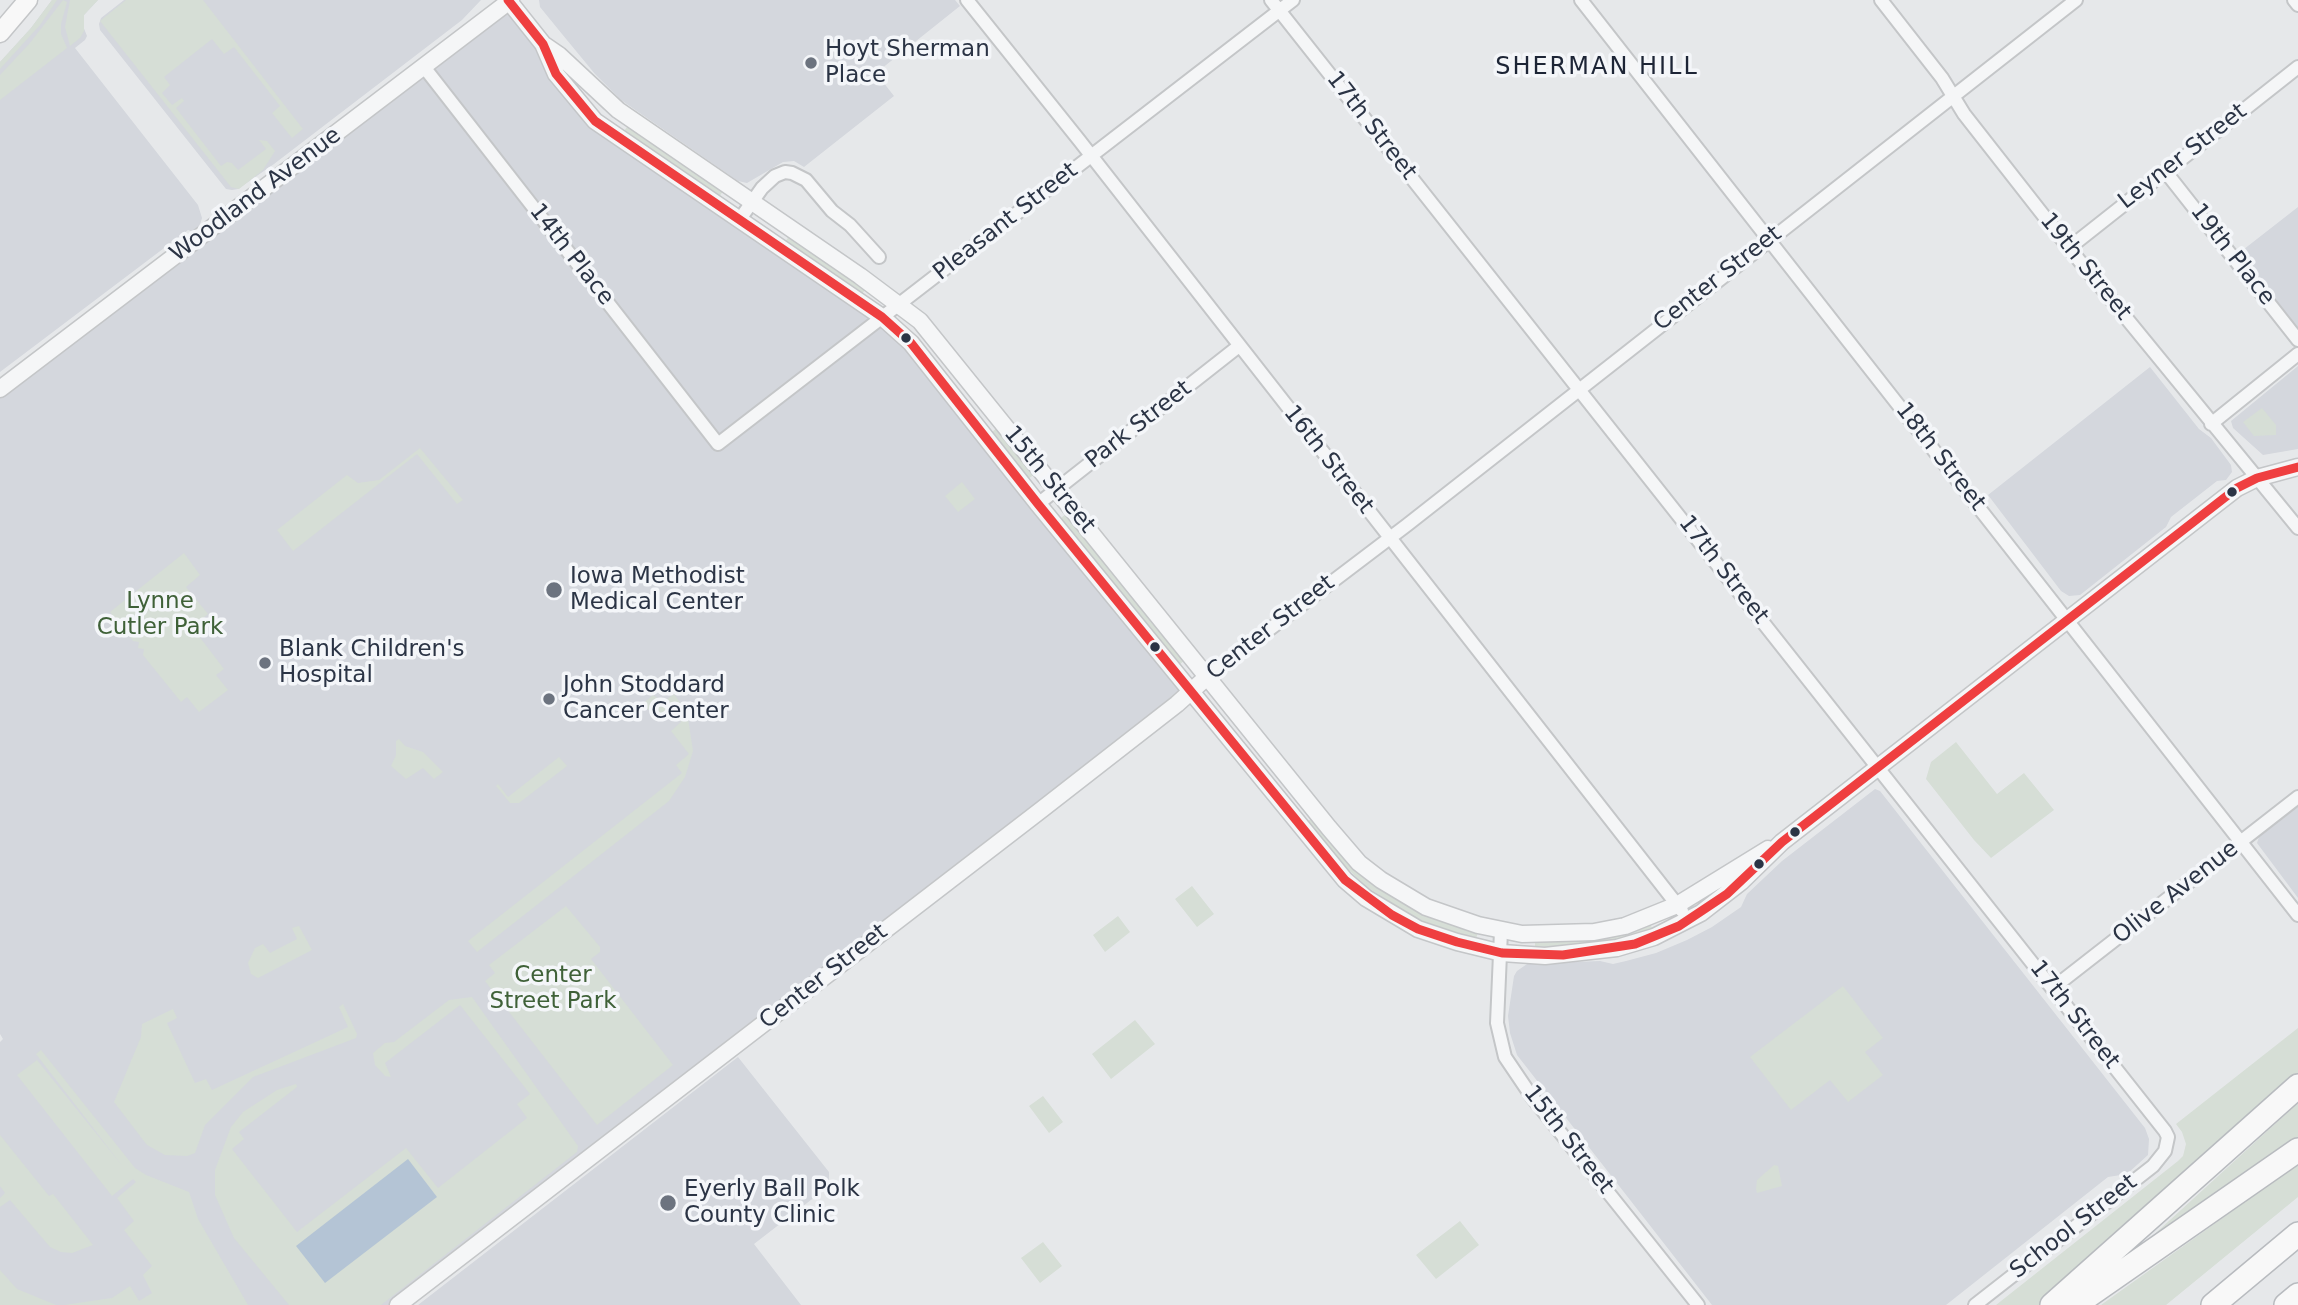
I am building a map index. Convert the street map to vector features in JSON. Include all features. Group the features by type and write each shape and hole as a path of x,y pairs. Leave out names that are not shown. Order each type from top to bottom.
{"highway":[{"path":"2052,1305 2298,1086"},
{"path":"2075,1305 2298,1150"},
{"path":"2213,1305 2298,1234"},
{"path":"2286,1305 2298,1295"}],"main road":[{"path":"0,33 28,0"}],"street":[{"name":"16th Street","path":"967,0 1689,920"},
{"name":"Pleasant Street","path":"718,444 1090,157 1275,5 1293,0"},
{"name":"18th Street","path":"1581,0 2298,915"},
{"name":"19th Street","path":"1881,0 2069,248 2298,528"},
{"name":"Center Street","path":"401,1303 2076,0"},
{"path":"2294,0 2298,5"},
{"name":"15th Street","path":"509,1 543,44 556,74 595,121 882,317 911,342 1038,504 1345,880 1383,909 1418,929 1502,953"},
{"name":"Woodland Avenue","path":"0,389 509,1"},
{"name":"17th Street","path":"1275,5 2053,988 2165,1131 2168,1144"},
{"name":"15th Street","path":"543,44 559,55 618,110 915,316 1359,863 1404,896 1426,907 1502,931 1496,1023 1505,1057 1512,1070 1698,1305"},
{"name":"14th Place","path":"424,67 718,444"},
{"name":"Leyner Street","path":"2069,248 2298,67"},
{"name":"19th Place","path":"2165,171 2298,340"},
{"path":"740,219 775,176 785,172 800,176 879,257"},
{"name":"Park Street","path":"1038,504 1239,346"},
{"path":"2211,424 2298,354"},
{"path":"1502,953 1545,956 1617,948 1654,937 1689,920 1741,882 1782,842 2237,488 2258,478 2298,467"},
{"name":"Olive Avenue","path":"2053,988 2298,797"},
{"path":"1502,931 1545,935 1594,932 1625,926 1678,905 1754,856 1782,842"},
{"name":"School Street","path":"1975,1305 2153,1166 2168,1144"}],"shaded area":[{"path":"52,0 98,0 84,15 83,26 87,36 75,48 198,205 202,218 200,225 193,232 188,230 0,372 0,62"},
{"path":"124,0 481,0 462,20 274,164 238,189 232,190 226,189 100,30 101,18"},
{"path":"539,0 955,0 960,6 876,73 894,96 804,167 794,161 783,162 747,183 738,181 621,100 562,34 540,7"},
{"name":"Iowa Methodist Medical Center","path":"509,2 577,101 882,317 1191,691 398,1305 0,1305 0,1042 3,1039 0,1034 0,389"},
{"path":"2298,207 2298,328 2239,253"},
{"path":"2298,366 2298,449 2263,455 2233,428 2231,421"},
{"path":"2150,367 2199,429 2211,438 2231,465 2232,472 2226,480 2217,481 2171,517 2166,527 2080,595 2069,596 2061,591 1988,495"},
{"path":"1875,789 1880,791 2145,1128 2149,1139 2148,1155 2127,1174 2108,1177 1946,1305 1712,1305 1517,1055 1508,1016 1514,976 1527,964 1600,961 1613,964 1656,953 1687,940 1741,907 1747,894 1782,861"},
{"path":"2298,807 2298,898 2257,843 2259,837"},
{"path":"738,1057 829,1172 829,1186 754,1244 801,1305 418,1305"}],"green space":[{"path":"52,0 57,0 40,25 0,69 0,62"},
{"path":"63,0 67,2 61,34 67,48 0,100 0,75 30,43"},
{"path":"70,0 98,0 84,15 84,31 80,38 70,46 65,27"},
{"path":"126,0 203,0 303,129 292,138 272,113 280,106 234,47 224,54 212,39 164,77 170,85 162,93 172,105 182,98 184,101 176,108 221,166 227,162 232,163 238,170 266,149 259,140 267,141 275,151 263,170 239,189 231,187 100,21"},
{"path":"628,126 723,191 719,197 623,132"},
{"path":"790,235 867,287 862,294 785,242"},
{"path":"2262,408 2276,425 2276,435 2254,436 2243,422"},
{"path":"998,427 1035,474 1028,479 992,432"},
{"path":"420,448 463,500 457,504 417,454 293,551 277,530 347,475 358,483 379,480"},
{"path":"962,482 975,499 958,512 945,496"},
{"path":"1067,513 1186,659 1179,665 1061,518"},
{"name":"Lynne Cutler Park","path":"184,553 200,575 186,587 208,614 192,627 224,669 216,675 228,690 199,712 187,697 181,702 143,655 144,649 138,648 139,642 133,641 110,612"},
{"path":"674,694 687,712 693,751 685,777 669,801 477,952 468,941 682,773 676,765 689,754 671,731 681,722 670,707 659,716 641,705 653,695 663,702"},
{"path":"399,739 405,746 423,752 443,772 434,779 423,768 406,779 391,766 396,755 396,741"},
{"path":"1956,742 1997,794 2024,773 2054,810 1991,858 1926,779 1931,762"},
{"path":"559,757 567,766 519,803 510,803 496,786 498,784 508,797"},
{"path":"1313,817 1340,848 1478,931 1476,940 1427,923 1367,887 1333,855 1307,822"},
{"path":"1192,886 1214,914 1197,927 1175,899"},
{"name":"Center Street Park","path":"566,906 600,947 600,952 591,959 673,1065 597,1125 485,981 495,973 489,965"},
{"path":"1118,916 1130,932 1105,952 1093,935"},
{"path":"1650,924 1654,932 1627,940 1535,949 1535,941 1570,940"},
{"path":"299,926 312,950 258,978 251,974 248,963 255,948 263,944 270,953 297,939 292,928"},
{"path":"1843,986 1883,1038 1865,1052 1883,1075 1848,1102 1830,1080 1791,1110 1750,1057"},
{"path":"472,997 578,1146 577,1152 381,1305 289,1305 234,1238 215,1195 215,1170 231,1127 243,1112 277,1090 296,1084 297,1087 239,1132 244,1139 232,1149 297,1232 406,1148 438,1188 527,1118 517,1104 530,1094 460,1005 385,1063 391,1077 385,1076 375,1065 373,1053 385,1043 394,1042 449,1000"},
{"path":"343,1004 357,1034 356,1038 253,1077 205,1125 195,1153 187,1156 165,1155 147,1145 114,1102 141,1037 142,1024 173,1009 177,1018 167,1023 195,1083 206,1079 212,1090 348,1027 339,1007"},
{"path":"1135,1020 1155,1044 1111,1079 1092,1054"},
{"path":"2298,1028 2298,1076 2110,1246 2040,1305 1996,1305 2178,1161 2183,1156 2186,1144 2176,1124"},
{"path":"41,1050 135,1168 189,1192 198,1219 248,1305 64,1305 112,1298 130,1286 139,1301 152,1293 143,1275 152,1266 124,1230 134,1221 117,1198 136,1182 133,1179 112,1196 17,1075 37,1060 124,1168 36,1054"},
{"path":"1043,1096 1063,1122 1049,1133 1029,1106"},
{"path":"2298,1103 2298,1139 2135,1252"},
{"path":"0,1135 49,1196 53,1194 93,1245 72,1253 61,1252 50,1247 10,1200 0,1207 0,1198 5,1193 0,1186"},
{"path":"2298,1164 2298,1197 2166,1305 2101,1305"},
{"path":"1774,1165 1778,1166 1782,1186 1757,1193 1757,1180"},
{"path":"1460,1221 1479,1245 1436,1279 1416,1255"},
{"path":"1043,1242 1062,1266 1040,1283 1021,1258"},
{"path":"0,1270 17,1289 56,1305 0,1305"}],"water":[{"path":"408,1159 437,1197 325,1283 296,1246"}],"transit line":[{"path":"508,0 543,44 556,74 595,121 882,317 911,343 1038,504 1345,880 1392,915 1418,929 1457,942 1502,953 1563,955 1635,944 1679,926 1727,894 1782,842 2237,488 2257,478 2298,467"}],"place":[{"name":"Hoyt Sherman Place","path":"811,63"},
{"name":"Iowa Methodist Medical Center","path":"554,590"},
{"name":"Blank Children's Hospital","path":"265,663"},
{"name":"John Stoddard Cancer Center","path":"549,699"},
{"name":"Eyerly Ball Polk County Clinic","path":"668,1203"}],"district":[{"name":"SHERMAN HILL","path":"1597,68"}]}
